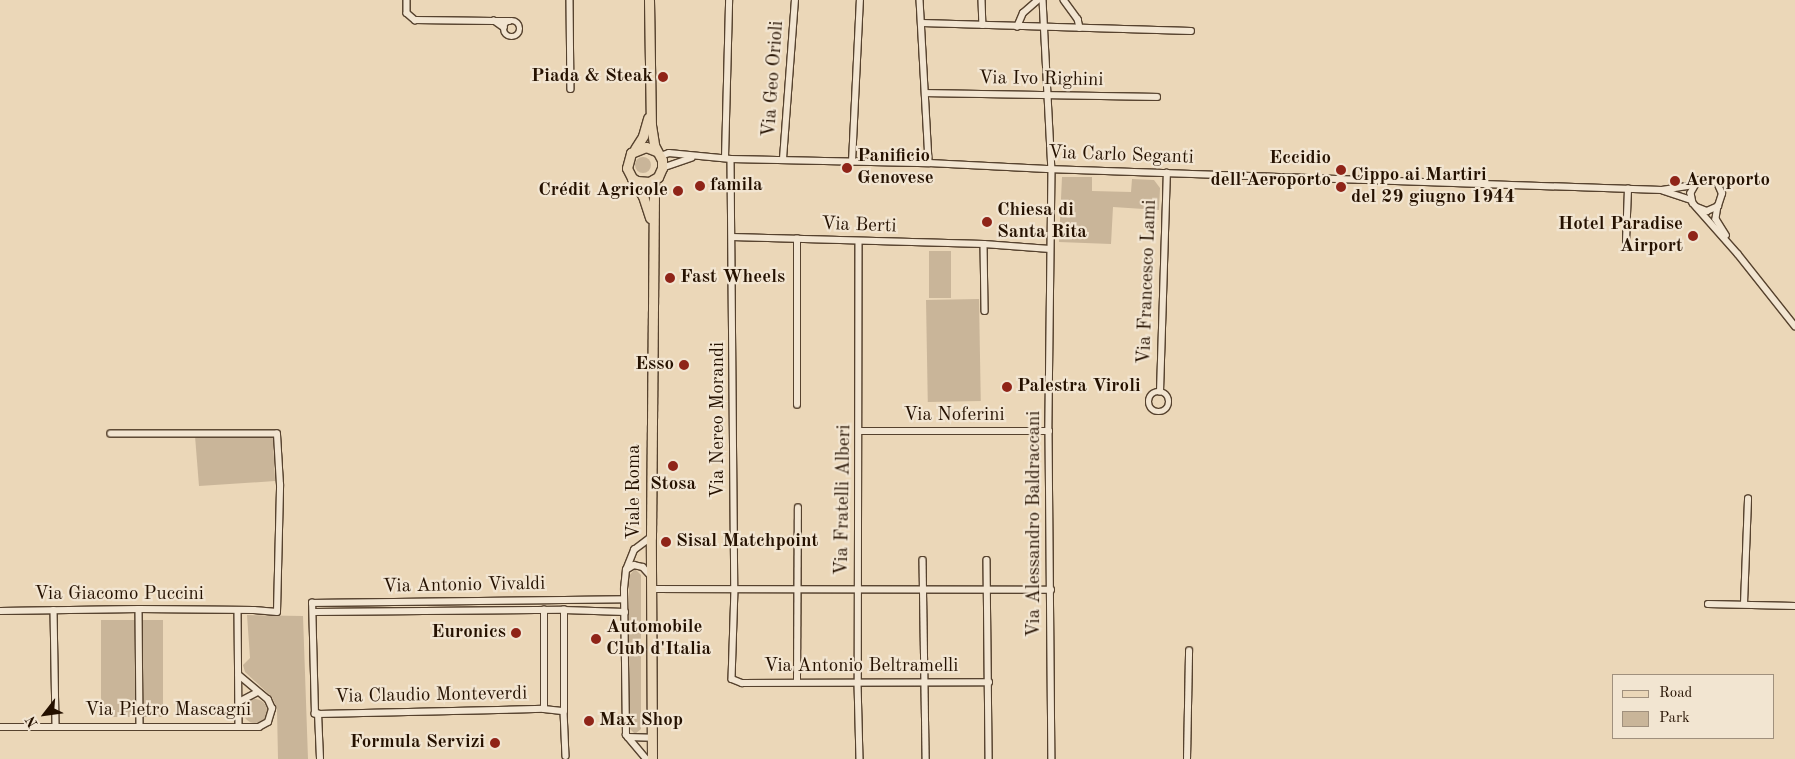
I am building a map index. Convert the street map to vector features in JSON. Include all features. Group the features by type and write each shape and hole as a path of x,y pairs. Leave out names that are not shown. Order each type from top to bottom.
{"main road":[{"path":"649,0 652,136 662,168 654,180 643,182 632,178 627,163 643,136 650,108"},
{"path":"635,149 646,147 658,153"},
{"name":"Viale Roma","path":"632,178 643,196 652,225"},
{"name":"Viale Roma","path":"652,758 652,225 654,180"}],"street":[{"path":"407,0 407,13 415,20 511,21 520,26 517,36 508,36 504,28 494,21"},
{"path":"570,0 570,89"},
{"name":"Via Nereo Morandi","path":"729,0 728,158 732,237 735,589 733,680"},
{"name":"Via Geo Orioli","path":"783,159 795,0"},
{"path":"852,162 860,0"},
{"path":"920,0 929,163"},
{"path":"982,0 983,25"},
{"path":"1017,27 1023,13 1038,0"},
{"name":"Via Alessandro Baldraccani","path":"1043,0 1052,170 1049,431 1052,759"},
{"path":"1064,0 1078,19 1080,28"},
{"path":"504,28 511,21"},
{"path":"922,23 1045,28 1191,30"},
{"name":"Via Ivo Righini","path":"925,93 1157,97"},
{"name":"Via Carlo Seganti","path":"658,153 699,157 929,163 1052,170 1628,189 1662,190 1694,185"},
{"name":"Via Carlo Seganti","path":"662,168 685,159 699,157"},
{"name":"Via Francesco Lami","path":"1160,392 1167,173"},
{"path":"1738,254 1716,218 1722,194 1717,183 1706,179 1694,185 1691,200 1738,254 1795,326"},
{"path":"1626,242 1628,189"},
{"name":"Via Carlo Seganti","path":"1662,190 1691,200"},
{"path":"1697,207 1707,210 1718,206"},
{"name":"Via Berti","path":"732,237 984,244 1050,249"},
{"path":"796,405 797,239"},
{"name":"Via Fratelli Alberi","path":"859,241 858,682 860,759"},
{"path":"984,244 985,311"},
{"name":"Via Noferini","path":"860,431 1049,431"},
{"name":"Via Giacomo Puccini","path":"0,611 139,609 277,612 280,485 277,434 111,434"},
{"path":"1744,604 1748,499"},
{"path":"797,682 798,508"},
{"path":"651,537 634,550 626,570 624,612 626,735 652,758"},
{"path":"923,560 926,759"},
{"path":"987,560 989,759"},
{"path":"626,570 634,565 643,568 651,576"},
{"path":"651,589 1050,590"},
{"name":"Via Antonio Vivaldi","path":"624,599 312,604 313,612 544,610 624,612"},
{"path":"1708,604 1795,606"},
{"path":"139,609 140,726"},
{"path":"54,610 56,726"},
{"path":"238,610 239,727"},
{"name":"Via Claudio Monteverdi","path":"544,610 544,709"},
{"path":"564,610 566,756"},
{"path":"313,612 315,714 318,714 320,759"},
{"path":"1187,759 1189,651"},
{"name":"Via Pietro Mascagni","path":"0,727 260,727 268,722 272,709 268,700 239,676"},
{"name":"Via Antonio Beltramelli","path":"733,680 742,682 989,682"},
{"name":"Via Pietro Mascagni","path":"239,702 258,692"},
{"name":"Via Claudio Monteverdi","path":"318,714 544,709 564,711"},
{"path":"628,738 652,738"}],"green space":[{"path":"640,157 646,157 651,162 649,171 640,173 635,168 635,162"},
{"path":"1062,177 1092,177 1092,191 1131,192 1132,179 1154,180 1160,188 1159,210 1113,207 1111,244 1059,242"},
{"path":"929,251 951,251 951,298 929,298"},
{"path":"979,299 981,401 928,402 926,300"},
{"path":"195,436 273,437 275,481 199,486"},
{"path":"635,569 641,575 641,729 635,734 629,728 629,576"},
{"path":"247,615 303,616 308,759 278,759 277,709 272,697 245,672 243,665 250,658"},
{"path":"101,620 163,620 163,717 101,717"},
{"path":"250,699 260,699 267,706 267,716 260,723 250,723 243,716 243,706"}],"place":[{"name":"Piada & Steak","path":"663,77"},
{"name":"Panificio Genovese","path":"847,168"},
{"name":"Eccidio dell'Aeroporto","path":"1341,170"},
{"name":"Aeroporto","path":"1675,181"},
{"name":"famila","path":"700,186"},
{"name":"Cippo ai Martiri del 29 giugno 1944","path":"1341,187"},
{"name":"Crédit Agricole","path":"678,191"},
{"name":"Chiesa di Santa Rita","path":"987,222"},
{"name":"Hotel Paradise Airport","path":"1693,236"},
{"name":"Fast Wheels","path":"670,278"},
{"name":"Esso","path":"684,365"},
{"name":"Palestra Viroli","path":"1007,387"},
{"name":"Stosa","path":"673,466"},
{"name":"Sisal Matchpoint","path":"666,542"},
{"name":"Euronics","path":"516,633"},
{"name":"Automobile Club d'Italia","path":"596,639"},
{"name":"Max Shop","path":"589,721"},
{"name":"Formula Servizi","path":"495,743"}]}
